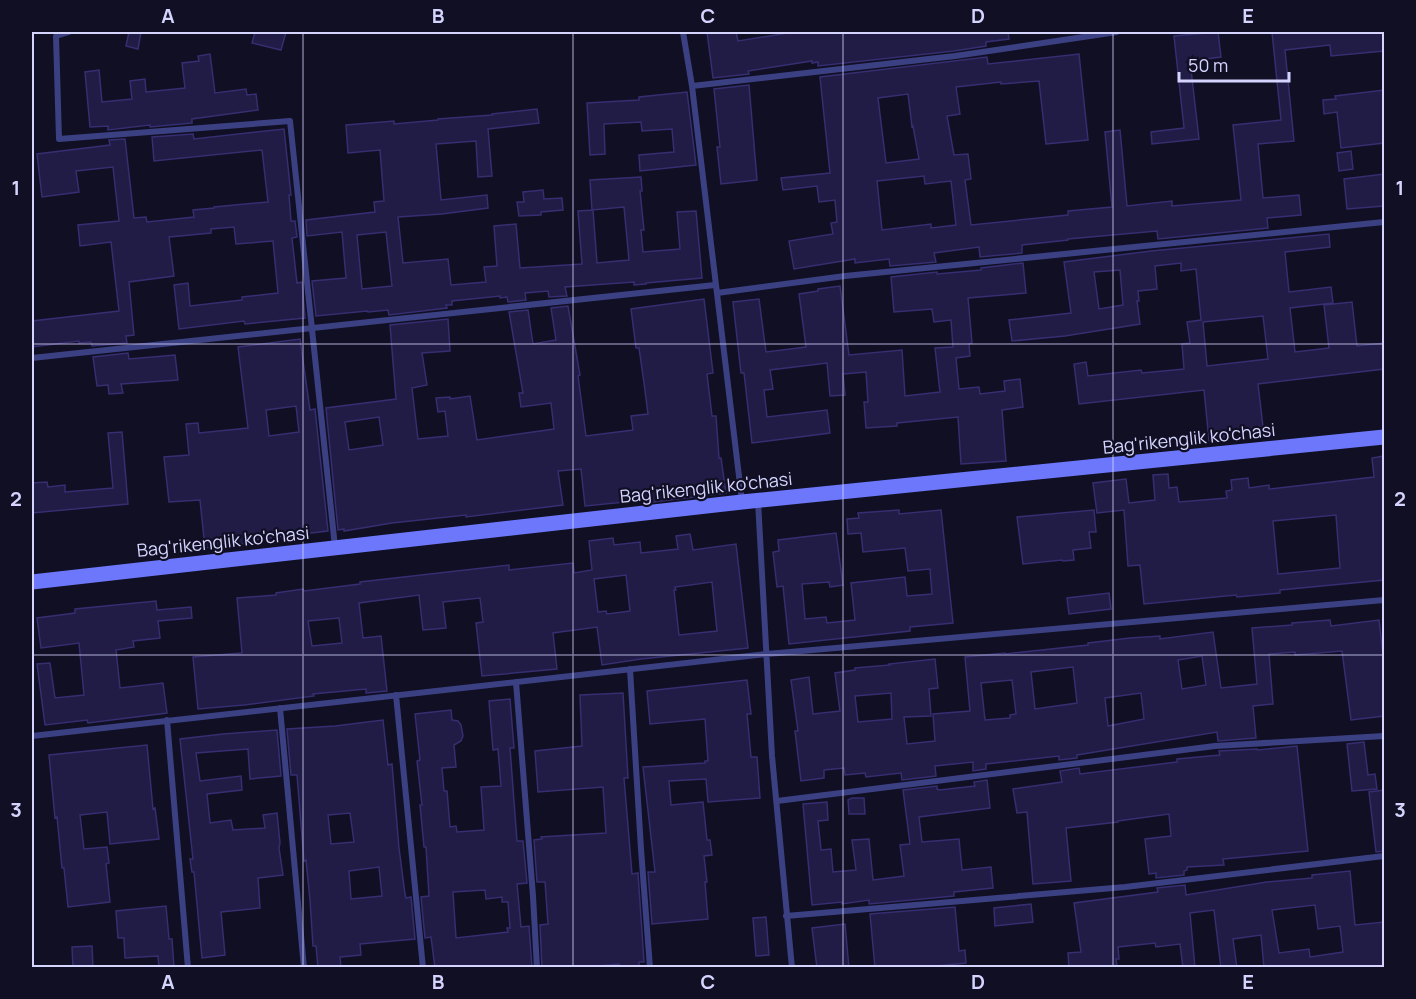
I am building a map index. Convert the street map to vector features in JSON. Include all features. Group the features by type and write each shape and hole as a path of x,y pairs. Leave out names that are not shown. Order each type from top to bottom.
{"main road":[{"name":"Bag'rikenglik ko'chasi","path":"32,582 742,502 1384,437"}],"lane":[{"path":"69,32 56,36 59,139 290,121 335,548"},
{"path":"683,32 692,86 742,502"},
{"path":"692,86 955,56 1117,32"},
{"path":"717,293 845,276 1384,222"},
{"path":"32,357 715,285"},
{"path":"758,501 772,756 792,968"},
{"path":"32,736 766,654 1384,600"},
{"path":"630,669 640,849 650,968"},
{"path":"516,682 534,896 537,968"},
{"path":"396,695 423,968"},
{"path":"280,708 304,968"},
{"path":"167,720 188,968"},
{"path":"777,801 1215,746 1384,736"},
{"path":"786,916 1125,887 1384,856"}],"building":[{"path":"129,32 141,32 138,49 126,46"},
{"path":"255,32 286,32 281,50 252,43"},
{"path":"707,32 736,32 738,41 787,32 1008,32 1009,39 986,42 986,46 954,51 818,66 818,62 812,63 812,61 748,71 749,74 713,78"},
{"path":"1218,32 1221,57 1190,61 1199,139 1152,144 1151,132 1184,128 1174,36"},
{"path":"1272,32 1384,32 1384,51 1331,56 1330,45 1285,50 1294,141 1258,144 1263,198 1299,195 1301,215 1267,218 1268,228 1158,239 1157,231 1022,245 1022,253 980,257 979,247 934,253 936,262 890,266 889,259 855,263 855,259 794,269 789,241 833,234 831,223 837,222 835,200 819,202 817,186 783,190 781,178 830,173 820,77 987,57 988,64 1079,54 1088,140 1046,144 1039,81 956,87 960,114 947,116 954,155 968,154 971,179 965,180 971,225 1068,215 1068,211 1112,207 1105,132 1120,130 1127,206 1172,201 1172,206 1241,200 1233,125 1281,120","holes":["908,94 919,159 886,163 878,98","924,176 925,184 951,181 956,225 931,228 931,224 882,230 877,181"]},
{"path":"210,54 215,93 246,89 247,95 256,94 258,110 192,119 192,123 108,130 108,126 90,127 85,72 99,70 102,102 132,99 130,81 145,79 146,92 185,88 182,63 199,61 198,56"},
{"path":"749,85 757,180 721,184 714,89"},
{"path":"1384,90 1384,143 1341,148 1337,112 1324,114 1323,100 1336,99 1335,96"},
{"path":"687,92 696,165 640,171 639,155 674,152 672,129 642,131 641,122 604,124 605,154 590,155 587,103 639,100 639,97"},
{"path":"537,109 539,123 488,129 492,176 478,177 476,141 436,144 441,200 487,195 488,208 398,217 403,263 448,259 451,285 486,282 484,267 497,266 494,226 516,224 520,268 582,264 578,211 593,210 597,263 629,260 624,207 592,210 590,180 641,177 643,252 680,249 677,212 696,211 702,278 634,285 634,282 565,287 567,296 549,297 548,291 525,293 526,300 508,302 507,297 500,298 500,296 452,301 452,305 446,305 447,308 389,315 388,310 316,316 312,281 346,278 342,232 307,236 306,220 375,212 374,202 384,201 380,150 348,153 346,125 394,121 394,124","holes":["386,232 392,286 362,289 357,235"]},
{"path":"284,129 291,195 289,195 291,221 295,221 297,237 292,238 297,283 302,282 305,318 245,324 244,321 179,329 174,285 188,283 190,306 278,293 273,241 236,244 234,227 211,229 211,233 169,237 174,276 129,282 134,335 126,336 127,343 92,346 91,342 79,343 79,341 32,347 32,321 119,311 111,242 80,246 78,225 119,221 113,167 76,171 79,192 42,197 37,154 110,145 109,140 125,139 134,218 146,217 147,222 194,217 193,210 268,202 262,150 154,161 152,137 193,134 194,139"},
{"path":"1351,151 1353,169 1339,171 1337,153"},
{"path":"1384,174 1384,206 1347,209 1344,179"},
{"path":"543,190 544,199 562,198 563,210 541,212 541,215 519,216 517,202 524,202 523,192"},
{"path":"1329,234 1330,247 1285,252 1289,292 1331,287 1333,303 1290,308 1295,352 1329,348 1324,305 1352,302 1357,346 1384,343 1384,369 1258,384 1263,427 1224,431 1224,439 1209,441 1204,390 1079,404 1074,364 1086,362 1088,376 1141,370 1142,373 1184,369 1182,344 1190,343 1187,322 1201,320 1196,269 1181,271 1181,263 1155,266 1157,289 1138,291 1140,324 1065,336 1012,341 1009,320 1071,313 1064,262","holes":["1120,270 1123,305 1099,309 1094,272","1263,316 1268,359 1207,366 1203,322"]},
{"path":"1023,263 1026,293 968,298 972,343 969,344 970,356 956,358 959,389 979,387 980,394 1005,391 1004,381 1020,379 1023,407 1002,410 1006,461 961,464 958,417 866,428 864,402 868,402 866,372 843,374 845,395 830,396 827,363 770,370 773,389 764,390 767,417 827,410 830,433 752,443 733,302 759,299 766,352 806,347 799,294 840,286 849,355 902,350 905,396 940,392 935,348 953,347 951,320 934,322 932,309 894,312 891,277 981,270 981,268"},
{"path":"704,299 713,373 707,374 712,416 716,416 719,458 721,458 726,493 646,503 646,500 585,506 581,469 558,471 563,505 338,530 326,408 396,399 390,325 448,319 450,351 422,353 427,385 412,388 418,439 448,436 445,411 438,412 436,398 450,397 450,399 470,396 477,440 554,429 551,403 521,407 519,393 523,393 509,312 528,310 533,344 556,340 551,308 568,306 580,375 578,376 586,436 633,430 631,416 648,414 631,309","holes":["379,417 383,445 349,450 345,422"]},
{"path":"300,339 310,410 315,409 328,531 205,548 200,500 169,502 164,457 189,455 186,424 198,423 199,433 248,428 238,347","holes":["296,406 299,432 269,436 266,410"]},
{"path":"128,353 129,359 175,355 178,380 121,384 123,393 109,394 108,385 97,386 93,357"},
{"path":"122,432 128,504 32,513 32,483 47,482 48,487 65,485 65,492 113,488 108,433"},
{"path":"1384,456 1384,580 1280,590 1280,593 1144,604 1140,565 1128,566 1124,510 1097,513 1093,483 1126,479 1129,503 1155,500 1153,475 1168,474 1169,488 1177,487 1179,502 1227,498 1226,491 1232,490 1231,480 1248,478 1249,488 1269,485 1269,489 1374,477 1372,458","holes":["1336,515 1340,568 1278,574 1273,521"]},
{"path":"899,510 899,514 941,510 953,623 910,627 910,631 789,644 783,586 777,587 773,552 779,551 778,540 836,533 843,585 830,587 829,582 802,584 805,619 826,617 827,623 855,620 851,583 905,577 907,596 932,594 930,569 908,571 905,548 863,552 861,533 848,534 847,519 859,518 858,513"},
{"path":"1094,510 1096,532 1089,532 1091,548 1073,550 1074,560 1023,564 1017,517"},
{"path":"690,534 693,550 736,544 748,648 602,665 597,627 553,633 557,669 482,676 476,623 483,622 480,598 443,602 446,628 423,630 419,595 359,603 363,638 381,636 387,691 366,693 366,689 313,694 314,696 198,709 193,657 242,653 237,598 509,565 509,570 573,563 574,573 592,570 589,541 613,538 614,545 640,542 641,553 678,549 676,536","holes":["626,575 630,611 607,614 606,611 598,612 594,579","712,582 717,631 679,635 675,587","339,618 342,643 312,646 308,621"]},
{"path":"1109,593 1111,609 1069,614 1067,598"},
{"path":"156,601 157,610 191,607 192,618 158,621 160,638 133,641 134,647 116,650 120,688 163,683 167,713 88,723 87,720 45,725 37,664 50,663 55,698 84,695 79,643 41,648 37,618 75,613 75,609"},
{"path":"1330,620 1331,626 1379,620 1384,664 1384,716 1351,720 1342,651 1295,655 1295,652 1269,654 1273,704 1253,706 1256,738 1218,741 1217,732 1077,755 1077,758 1059,760 1059,756 986,764 986,769 973,771 973,762 935,766 936,776 902,780 901,773 866,777 865,773 845,775 844,768 824,770 824,778 801,781 795,731 798,731 791,680 809,677 813,714 840,711 835,673 855,670 855,668 935,659 938,688 929,689 931,716 904,717 907,744 935,741 933,714 970,711 965,657 1088,645 1088,643 1130,638 1160,636 1160,639 1213,632 1221,688 1257,684 1252,628 1292,625 1292,623","holes":["1202,656 1206,685 1182,689 1178,660","1073,667 1077,703 1035,709 1031,672","1012,680 1016,714 1010,715 1010,718 985,720 981,683","891,693 892,719 858,722 855,696","1141,693 1144,719 1108,726 1105,698"]},
{"path":"747,680 751,714 747,714 751,757 757,757 760,798 708,802 706,779 669,781 671,805 703,802 707,840 710,840 712,855 704,856 708,919 652,924 648,872 655,872 643,767 708,761 705,719 650,724 647,691"},
{"path":"623,693 628,778 624,778 632,874 638,873 644,962 639,962 639,968 620,968 619,964 577,968 542,968 540,925 548,924 545,882 537,882 534,840 542,839 541,837 606,833 603,787 538,792 535,751 582,746 580,695"},
{"path":"510,699 514,748 510,748 517,841 523,841 527,883 517,884 521,927 529,926 532,968 435,968 431,937 425,938 421,897 429,896 426,847 424,847 420,805 422,805 417,761 420,760 415,714 451,710 452,720 458,721 461,725 463,736 461,741 454,745 456,767 442,768 444,791 447,791 450,827 456,826 457,832 484,830 481,787 501,786 498,749 493,750 489,701","holes":["485,890 486,899 502,897 502,902 508,902 510,928 507,928 508,932 456,938 453,892"]},
{"path":"383,720 388,765 392,764 405,894 406,898 411,897 415,939 360,944 361,955 340,957 341,968 318,968 316,946 313,946 297,775 291,775 287,729","holes":["350,813 354,842 331,844 328,815","379,867 382,896 351,899 349,871"]},
{"path":"277,730 281,776 250,779 248,749 196,753 200,781 241,776 242,790 207,794 210,823 231,820 233,830 265,828 263,815 277,813 283,875 258,878 260,908 221,912 225,955 202,958 194,872 192,872 190,859 193,859 180,739"},
{"path":"1364,742 1368,775 1375,774 1377,789 1352,791 1347,744"},
{"path":"147,745 153,809 155,808 159,839 110,844 107,812 80,815 84,849 107,847 109,863 106,864 110,902 68,907 57,817 55,818 49,755"},
{"path":"1297,746 1308,851 1223,859 1224,865 1187,867 1184,875 1156,878 1156,873 1149,874 1145,839 1171,836 1169,814 1066,828 1071,881 1033,884 1027,812 1017,813 1013,789 1062,782 1060,771 1079,768 1080,774 1177,762 1177,759 1220,755 1219,751"},
{"path":"987,780 990,808 919,817 922,842 959,839 962,870 991,867 993,888 954,892 954,896 869,904 869,900 812,905 803,804 827,802 828,820 818,821 821,850 831,849 833,872 856,870 852,840 869,839 873,880 904,876 900,845 910,844 903,790 937,786 939,790 975,786 974,782"},
{"path":"1384,790 1384,851 1376,852 1369,792"},
{"path":"864,798 865,814 849,814 848,800"},
{"path":"1350,871 1355,925 1384,922 1384,968 1264,968 1261,935 1233,939 1237,968 1221,968 1214,910 1190,913 1195,968 1183,968 1180,944 1156,947 1155,943 1118,947 1117,968 1069,968 1068,953 1081,952 1074,903 1158,892 1157,888 1185,885 1186,895 1267,882 1312,878 1312,875","holes":["1315,905 1318,929 1340,926 1343,952 1310,957 1309,949 1279,953 1272,910"]},
{"path":"1031,904 1033,922 995,926 994,908"},
{"path":"166,906 174,968 159,968 158,956 125,958 124,938 118,938 116,911"},
{"path":"955,907 959,951 965,950 966,963 916,968 875,968 870,914"},
{"path":"766,917 769,955 756,956 753,918"},
{"path":"845,924 849,968 817,968 812,928"},
{"path":"92,946 93,968 73,968 72,947"}]}
